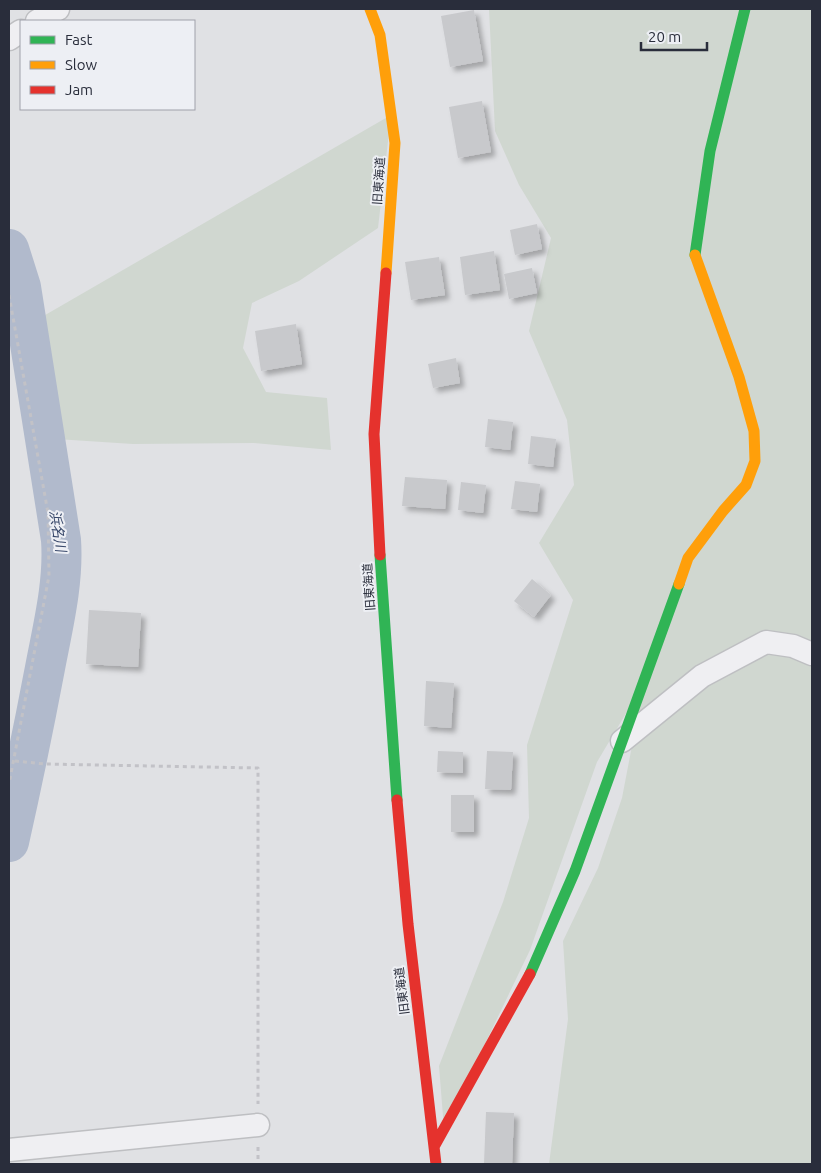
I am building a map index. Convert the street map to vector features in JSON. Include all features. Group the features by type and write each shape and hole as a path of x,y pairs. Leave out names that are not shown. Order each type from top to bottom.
{"street":[{"path":"39,20 58,9"},
{"name":"旧東海道","path":"370,9 380,35 395,143 374,434 379,543 391,725 408,924 436,1164"},
{"path":"435,1145 537,962 575,871 688,558 722,511 746,485 755,461 754,431 739,377 696,259 696,236 710,151 745,9"},
{"path":"9,39 20,32"},
{"path":"622,741 702,676 766,642 793,646 812,654"},
{"path":"9,1150 258,1125"}],"path":[{"path":"9,295 48,513 49,552 48,576 9,784"},
{"path":"15,760 45,764 258,768 258,1125"}],"shaded area":[{"path":"489,9 812,9 812,1164 549,1164 568,1019 563,941 598,868 622,798 644,683 597,762 530,950 444,1129 439,1066 503,902 529,818 527,745 573,600 539,543 574,485 567,420 529,331 551,238 519,185 495,131"},
{"path":"391,115 378,228 299,281 252,303 243,348 266,392 327,398 331,450 254,443 133,444 56,439 40,318"}],"building":[{"path":"474,10 483,61 450,67 441,16"},
{"path":"482,101 491,152 458,158 449,107"},
{"path":"537,224 542,249 515,255 510,230"},
{"path":"494,251 500,290 465,295 460,257"},
{"path":"439,257 445,295 411,300 405,262"},
{"path":"532,268 537,293 509,299 504,274"},
{"path":"296,324 302,364 261,371 255,331"},
{"path":"456,358 460,383 433,388 428,364"},
{"path":"488,419 513,422 510,450 485,447"},
{"path":"531,436 556,439 553,467 528,464"},
{"path":"405,477 447,480 445,509 402,506"},
{"path":"515,481 540,484 537,512 511,509"},
{"path":"461,482 486,485 483,513 458,510"},
{"path":"532,579 551,595 534,617 514,601"},
{"path":"89,610 141,613 138,667 86,664"},
{"path":"426,681 454,683 451,728 424,726"},
{"path":"438,751 463,752 463,773 437,772"},
{"path":"487,751 513,752 511,790 485,789"},
{"path":"451,795 474,795 474,832 451,832"},
{"path":"486,1112 514,1113 512,1164 484,1164"}],"waterway":[{"name":"浜名川","path":"9,249 21,287 62,556 54,620 9,842"}],"traffic: fast":[{"path":"695,255 710,151 745,9"},
{"path":"380,555 397,800"},
{"path":"530,974 575,871 679,584"}],"traffic: slow":[{"path":"370,9 380,35 395,143 386,273"},
{"path":"679,584 688,558 723,511 746,485 755,461 754,431 739,377 695,255"}],"traffic: jam":[{"path":"380,555 374,434 386,273"},
{"path":"397,800 408,924 436,1164"},
{"path":"435,1145 530,974"}]}
